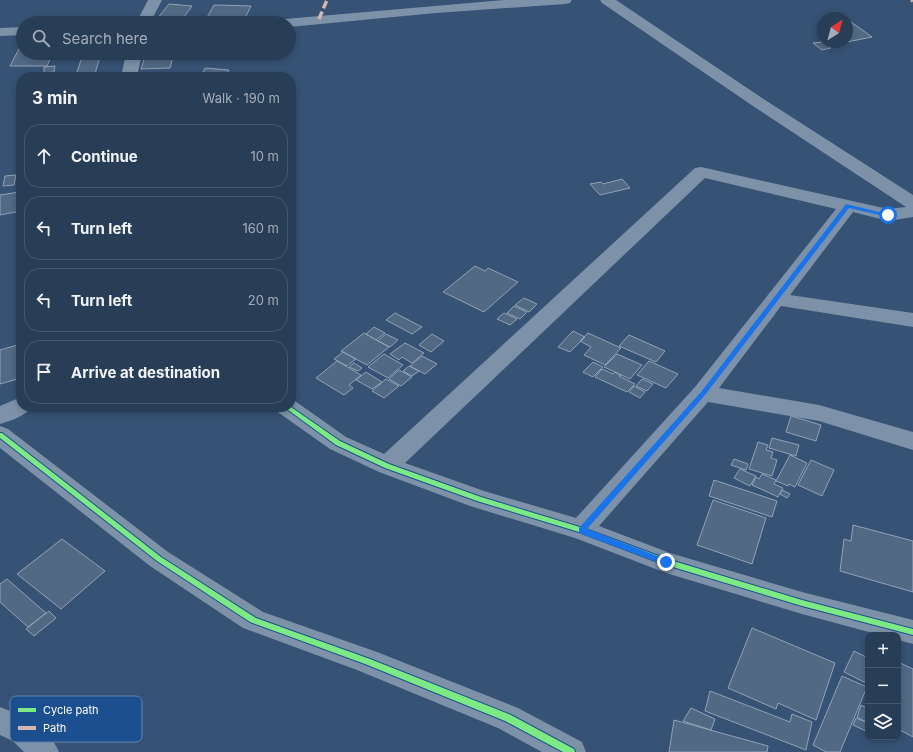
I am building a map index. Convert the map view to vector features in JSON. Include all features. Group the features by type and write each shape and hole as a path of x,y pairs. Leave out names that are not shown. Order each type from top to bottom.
{"street":[{"path":"147,16 155,0"},
{"path":"296,22 436,9 565,0"},
{"path":"607,0 756,101 913,203"},
{"path":"0,32 16,32"},
{"path":"130,72 133,60"},
{"path":"387,466 701,172 888,215 913,211"},
{"path":"582,530 703,393 848,206"},
{"path":"776,298 913,320"},
{"path":"703,393 819,413 913,441"},
{"path":"0,416 16,408"},
{"path":"294,412 338,443 387,466 479,499 582,530 666,562 802,603 913,632"},
{"path":"0,436 159,559 253,620 367,661 508,718 571,752"},
{"path":"0,721 10,725"},
{"path":"34,742 44,752"}],"building":[{"path":"169,4 192,6 185,16 159,16"},
{"path":"214,5 251,6 246,16 208,16"},
{"path":"853,23 872,37 853,41"},
{"path":"819,48 831,48 822,50"},
{"path":"16,55 16,60 50,60 47,66 10,66"},
{"path":"81,60 99,60 96,72 77,72"},
{"path":"144,60 172,60 170,68 141,69"},
{"path":"55,66 54,72 44,72 44,67"},
{"path":"205,68 229,70 228,72 203,72"},
{"path":"16,175 14,185 3,186 5,176"},
{"path":"622,179 630,188 600,195 590,184 601,182 603,184"},
{"path":"16,192 16,212 0,215 0,195"},
{"path":"475,266 485,271 488,268 518,282 484,312 443,292"},
{"path":"524,298 537,304 529,312 515,305"},
{"path":"514,306 527,312 520,319 507,313"},
{"path":"395,313 422,327 412,334 386,320"},
{"path":"504,313 517,319 510,325 497,319"},
{"path":"374,327 385,333 376,340 366,334"},
{"path":"573,331 585,337 570,352 558,347"},
{"path":"364,333 389,347 367,365 341,351"},
{"path":"588,333 621,348 605,365 584,355 591,347 580,341"},
{"path":"386,334 398,340 390,347 378,341"},
{"path":"432,334 444,341 431,352 419,345"},
{"path":"629,335 665,351 656,362 619,346"},
{"path":"405,343 424,353 412,363 402,357 399,360 390,354"},
{"path":"16,345 16,379 0,384 0,350"},
{"path":"343,352 356,359 347,366 334,359"},
{"path":"384,354 403,365 388,378 368,367"},
{"path":"617,354 642,365 630,379 604,367"},
{"path":"422,356 437,364 425,374 410,366"},
{"path":"337,361 361,375 349,385 353,388 344,395 316,378"},
{"path":"649,361 678,374 666,388 637,375"},
{"path":"593,362 603,367 593,377 583,372"},
{"path":"354,363 362,368 358,371 349,367"},
{"path":"409,366 419,371 412,376 403,371"},
{"path":"602,369 613,374 615,372 621,375 619,376 635,384 627,392 595,377"},
{"path":"399,370 412,377 401,386 389,379"},
{"path":"366,372 382,382 372,389 356,380"},
{"path":"386,379 399,386 384,398 372,391"},
{"path":"642,379 653,384 647,391 636,386"},
{"path":"634,386 645,392 640,398 629,392"},
{"path":"791,416 821,425 816,441 786,432"},
{"path":"772,438 799,445 796,456 769,448"},
{"path":"758,442 768,445 766,450 773,452 771,458 777,460 772,476 749,469"},
{"path":"790,455 807,463 795,487 776,481"},
{"path":"734,459 748,464 746,470 731,465"},
{"path":"811,460 834,470 822,496 798,485"},
{"path":"740,469 756,476 750,486 734,478"},
{"path":"762,474 776,480 774,484 783,488 778,497 752,485 756,477 759,479"},
{"path":"714,480 777,501 772,517 709,496"},
{"path":"782,490 790,494 787,498 780,494"},
{"path":"713,500 766,518 752,564 697,545"},
{"path":"853,525 913,541 913,592 840,571 844,539 851,541"},
{"path":"62,539 105,571 61,609 17,574"},
{"path":"7,579 46,613 28,627 0,602 0,584"},
{"path":"49,611 56,618 34,636 26,629"},
{"path":"752,628 835,663 816,720 778,703 776,709 728,688"},
{"path":"854,651 865,656 865,682 844,672"},
{"path":"901,663 913,669 913,737 901,731"},
{"path":"842,676 865,686 865,692 840,752 826,752 813,745"},
{"path":"710,691 790,722 792,714 812,722 806,750 705,711"},
{"path":"861,705 865,707 865,721 857,717"},
{"path":"691,708 715,719 711,730 683,721"},
{"path":"856,718 865,722 865,731 853,725"},
{"path":"674,720 768,746 767,752 669,752"}],"marked path":[{"path":"319,19 327,0"}],"cycle path":[{"path":"294,412 338,443 387,466 479,499 581,530 666,562 802,603 913,632"},
{"path":"0,435 159,559 253,620 367,661 508,718 571,752"}],"route":[{"path":"666,562 582,530 703,393 848,206 888,215"}]}
